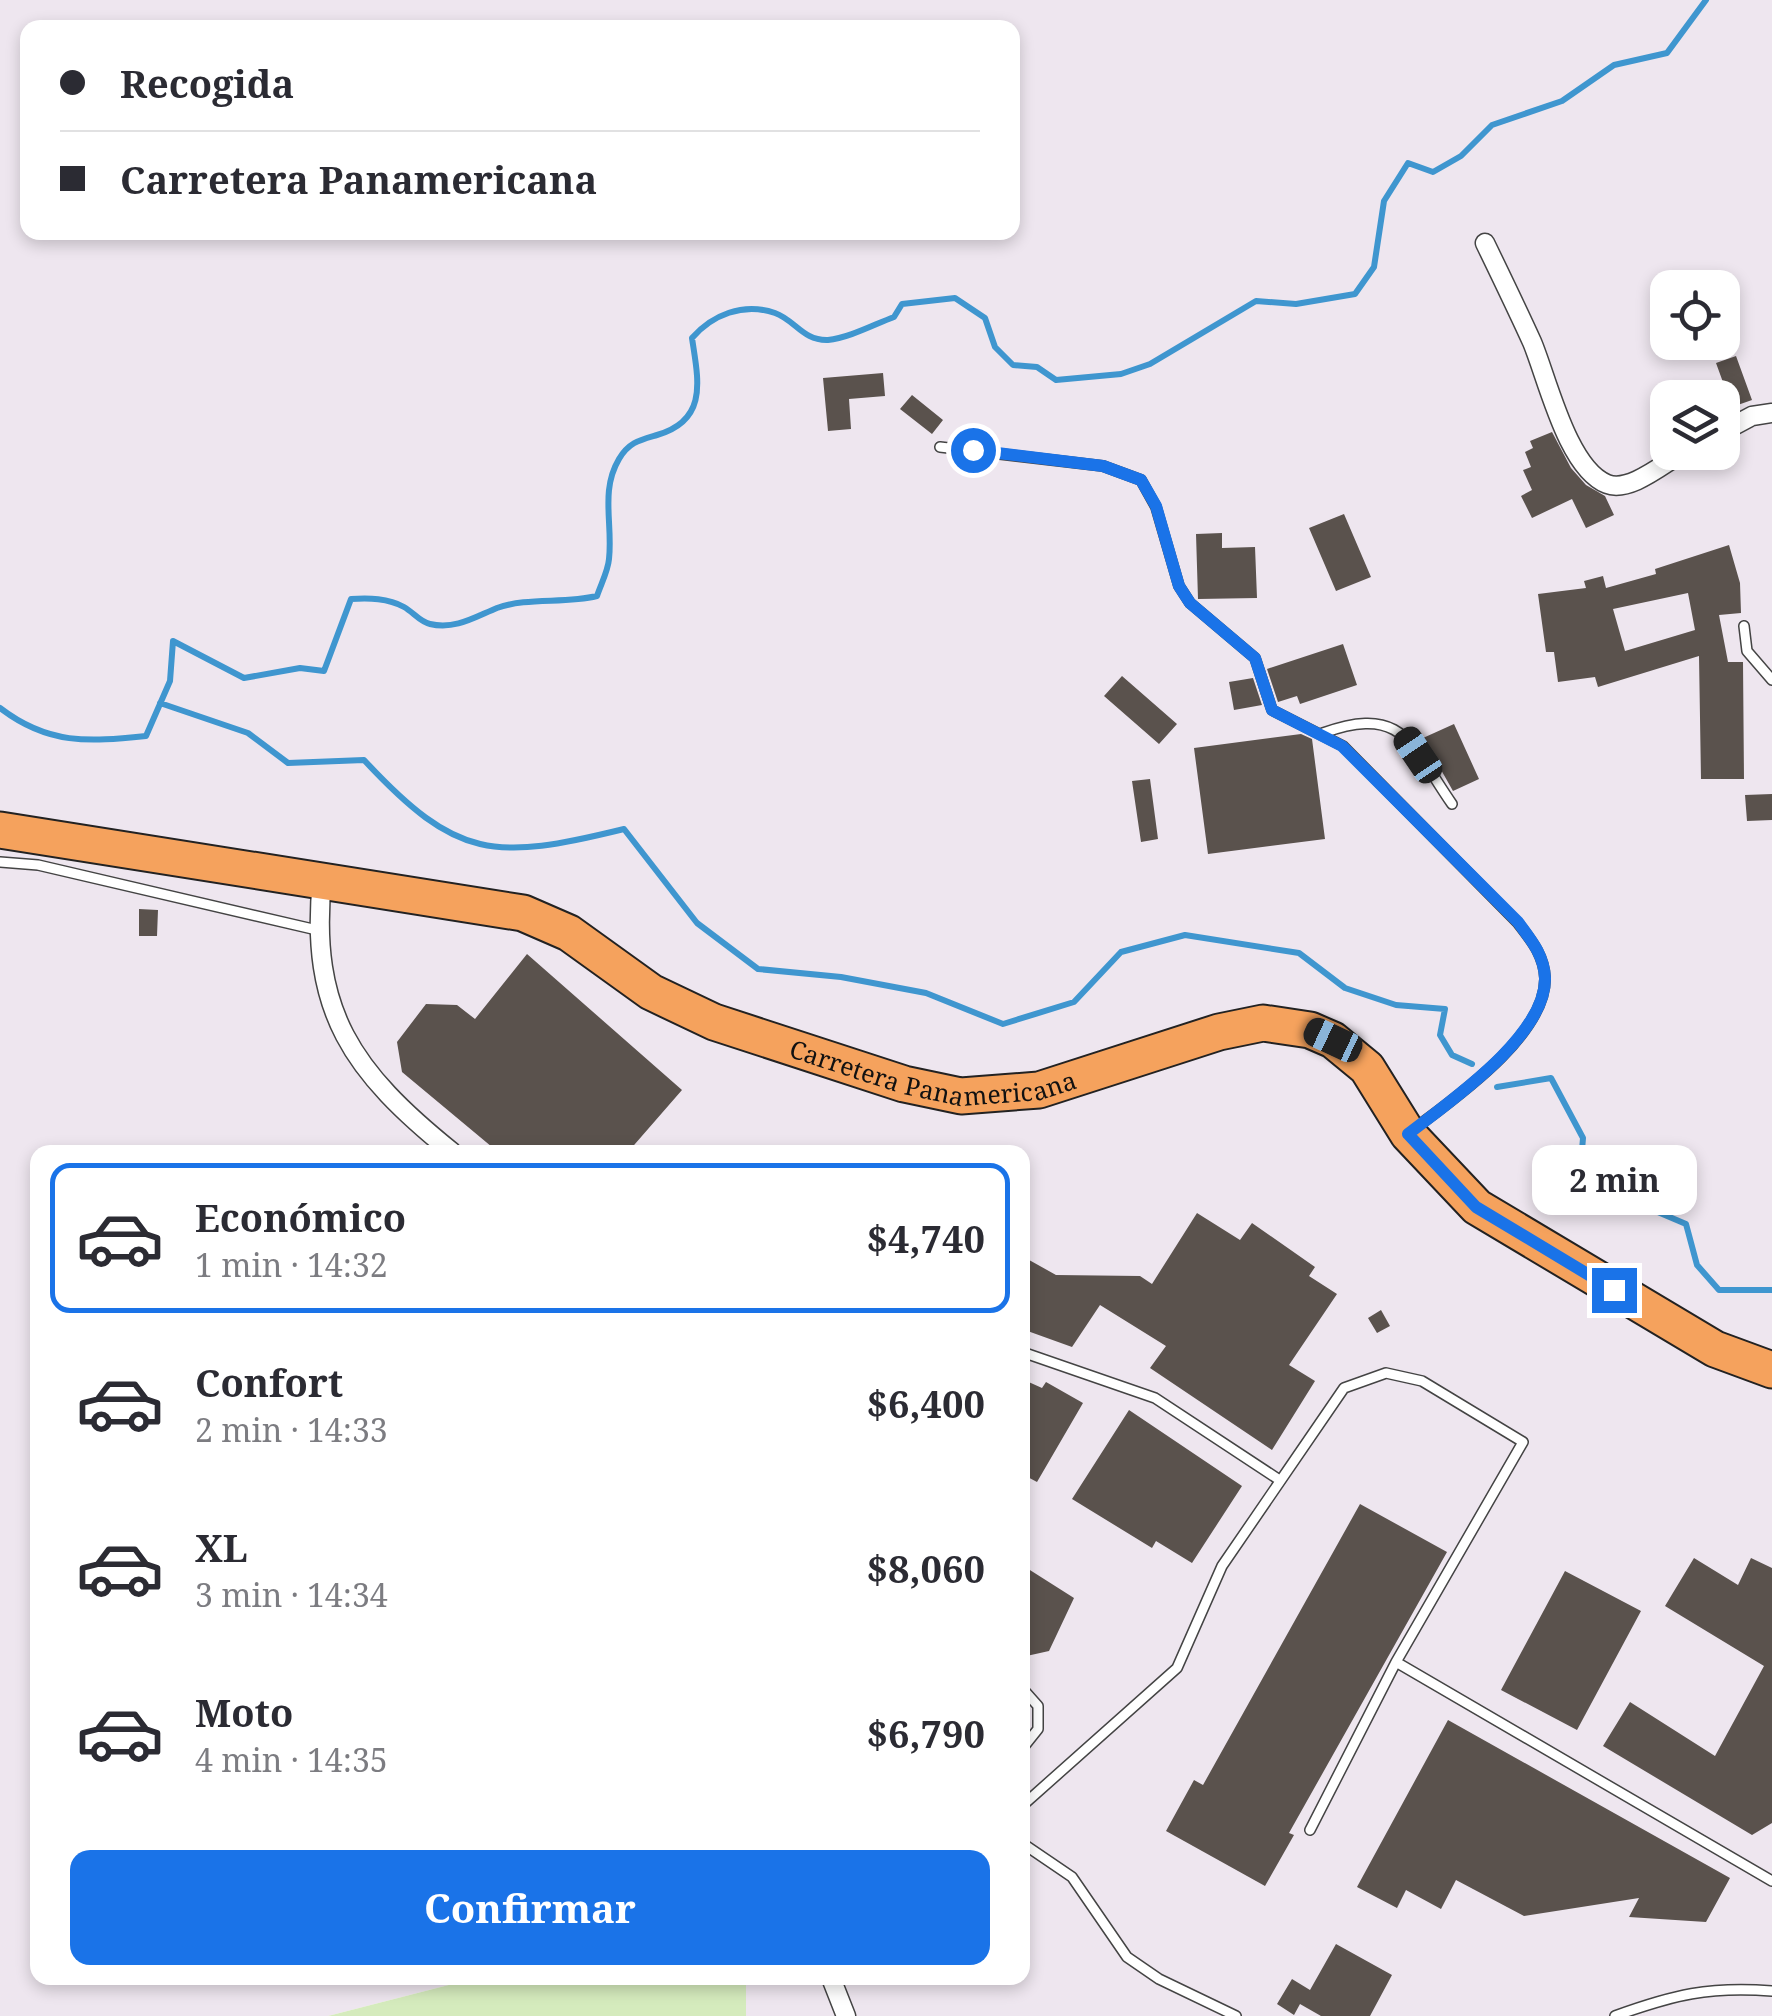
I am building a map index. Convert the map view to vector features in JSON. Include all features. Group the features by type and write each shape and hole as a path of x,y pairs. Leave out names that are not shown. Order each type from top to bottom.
{"highway":[{"name":"Carretera Panamericana","path":"0,830 522,913 569,933 651,992 689,1012 929,1091 988,1097 1039,1090 1219,1032 1263,1023 1287,1024 1322,1035 1352,1054 1366,1068 1408,1134 1456,1189 1502,1225 1726,1355 1772,1370"}],"street":[{"path":"1486,243 1533,345 1550,400 1596,477 1609,486 1628,484 1652,470"},
{"path":"1740,422 1772,413"},
{"path":"322,880 317,930 333,1014 354,1057 409,1118 443,1145"},
{"path":"834,1985 846,2016"}],"lane":[{"path":"940,447 1103,466 1141,480 1156,506 1179,586 1190,603 1255,658 1272,710 1323,733 1356,759 1518,922 1540,950 1545,980 1538,1006 1496,1066 1408,1134"},
{"path":"1744,626 1747,650 1772,680"},
{"path":"1323,733 1371,720 1401,730 1452,804"},
{"path":"0,862 38,864 317,930"},
{"path":"1030,1355 1155,1398 1278,1479"},
{"path":"1030,1799 1177,1668 1222,1566 1278,1479 1344,1388 1386,1373 1422,1381 1523,1442 1396,1662 1310,1830"},
{"path":"1396,1662 1772,1881"},
{"path":"1030,1697 1038,1706 1038,1729 1030,1739"},
{"path":"1030,1848 1072,1877 1127,1957 1159,1980 1236,2016"},
{"path":"1614,2016 1691,1992 1722,1987 1772,1992"}],"shaded area":[{"path":"0,0 1772,0 1772,2016 746,2016 746,1985 1030,1985 1030,1145 30,1145 30,1985 449,1985 328,2016 0,2016"}],"green space":[{"path":"449,1985 746,1985 746,2016 328,2016"}],"building":[{"path":"1737,360 1752,400 1740,404 1740,380 1722,380 1716,363"},
{"path":"883,373 885,396 849,399 851,429 828,431 823,378"},
{"path":"912,395 943,420 932,434 900,409"},
{"path":"1552,432 1571,468 1586,485 1605,496 1614,515 1586,528 1572,499 1532,518 1521,496 1532,490 1523,470 1531,467 1525,452 1533,448 1530,441"},
{"path":"1344,514 1371,577 1336,591 1309,528"},
{"path":"1222,533 1222,548 1255,547 1257,598 1198,599 1196,534"},
{"path":"1729,545 1740,583 1741,613 1719,615 1728,662 1743,662 1744,779 1701,779 1699,656 1598,687 1595,677 1558,682 1554,652 1546,652 1538,594 1586,588 1584,581 1603,576 1606,588 1656,574 1655,569","holes":["1688,593 1695,630 1625,651 1613,609"]},
{"path":"1343,644 1357,685 1300,704 1297,696 1278,702 1267,669"},
{"path":"1122,676 1177,724 1159,744 1104,696"},
{"path":"1253,678 1262,705 1234,710 1229,682"},
{"path":"1454,724 1479,779 1453,791 1423,738"},
{"path":"1301,734 1312,739 1325,839 1208,854 1194,748"},
{"path":"1150,779 1158,839 1141,842 1132,781"},
{"path":"1772,794 1772,820 1747,821 1745,795"},
{"path":"139,909 158,910 157,936 139,936"},
{"path":"527,954 682,1090 634,1145 490,1145 402,1072 397,1042 426,1004 457,1005 475,1019"},
{"path":"1197,1213 1240,1240 1252,1223 1315,1267 1309,1276 1337,1294 1289,1365 1315,1381 1272,1450 1150,1368 1166,1346 1100,1305 1072,1347 1030,1332 1030,1260 1056,1275 1140,1276 1152,1284"},
{"path":"1381,1310 1390,1326 1377,1333 1368,1318"},
{"path":"1046,1382 1083,1403 1037,1482 1030,1478 1030,1383 1042,1388"},
{"path":"1129,1410 1242,1486 1192,1563 1156,1541 1152,1548 1072,1499"},
{"path":"1360,1504 1447,1552 1289,1833 1294,1835 1265,1886 1166,1831 1194,1780 1203,1785"},
{"path":"1694,1558 1738,1585 1751,1558 1772,1568 1772,1823 1752,1835 1603,1746 1630,1702 1715,1756 1764,1666 1665,1606"},
{"path":"1030,1570 1074,1598 1049,1651 1030,1655"},
{"path":"1565,1571 1641,1611 1577,1730 1501,1690"},
{"path":"1448,1720 1730,1878 1706,1922 1629,1917 1639,1898 1524,1916 1456,1880 1441,1909 1406,1890 1397,1908 1357,1887"},
{"path":"1336,1944 1392,1975 1370,2016 1321,2016 1300,2004 1294,2015 1277,2004 1292,1979 1310,1990"}],"waterway":[{"path":"0,708 52,735 87,740 146,736 170,681 173,641 244,678 300,668 324,671 351,599 392,602 426,623 448,625 509,605 597,596 609,559 613,471 631,445 674,428 693,409 697,383 692,338 729,313 751,309 775,313 806,334 828,340 894,317 902,304 955,298 985,318 995,347 1013,365 1037,367 1056,380 1121,374 1150,364 1256,301 1296,304 1355,294 1374,267 1384,201 1408,163 1433,172 1461,156 1492,125 1562,101 1614,65 1667,53 1706,0"},
{"path":"160,703 248,733 288,763 364,760 426,817 453,834 480,844 509,848 542,846 624,829 697,923 758,969 841,977 926,993 1003,1024 1074,1002 1121,952 1185,935 1299,953 1345,988 1396,1005 1445,1009 1440,1035 1452,1055 1472,1064"},
{"path":"1497,1087 1551,1078 1583,1138 1579,1187 1614,1207 1646,1207 1686,1224 1697,1265 1719,1290 1772,1290"}],"route":[{"path":"973,450 1103,466 1141,480 1156,506 1179,586 1190,603 1255,658 1272,710 1342,746 1518,922 1540,950 1545,980 1538,1006 1496,1066 1408,1134 1476,1207 1614,1290"}]}
